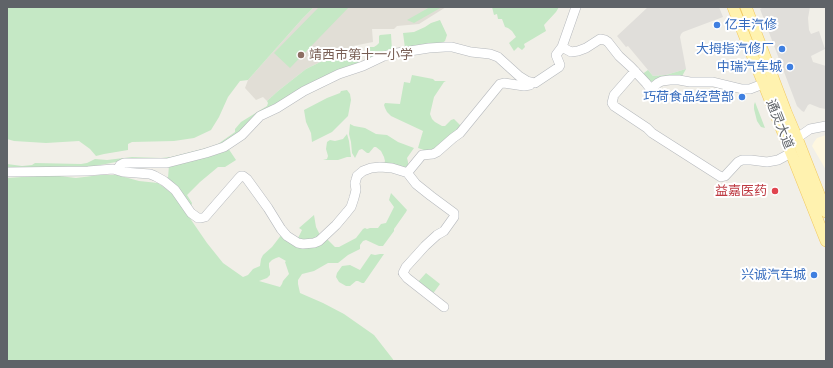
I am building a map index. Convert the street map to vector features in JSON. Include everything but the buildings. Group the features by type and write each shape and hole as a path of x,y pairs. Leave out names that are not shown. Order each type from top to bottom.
{"main road":[{"name":"通灵大道","path":"733,7 826,241"},
{"name":"通灵大道","path":"746,7 826,212"}],"street":[{"path":"408,172 422,155 437,152 460,133 500,84 530,85 559,67 560,65 556,55 562,47 576,7"},
{"path":"562,47 571,52 578,51 602,38 608,42 619,56 649,87 652,88 662,81 670,80 713,82 742,89 763,84"},
{"path":"118,170 120,165 124,164 167,163 200,155 224,147 242,135 260,116 277,108 304,91 338,74 363,66 384,56 397,53 429,48 452,47 471,52 490,54 498,57 519,76 531,83"},
{"path":"635,71 614,95 612,102 614,106 647,128 657,137 719,176 724,178 738,162 742,160 767,162 774,161 791,153"},
{"path":"798,138 810,129 826,126"},
{"path":"7,172 88,171 113,169 123,172 150,174 164,181 175,190 192,213 198,218 205,217 239,178 243,176 247,179 268,208 284,233 298,243 303,244 319,241 344,216 351,206 354,198 357,176 363,171 380,166 408,172"},
{"path":"408,172 411,178 420,187 454,213 454,217 444,231 425,246 403,273 407,278 444,307"}],"shaded area":[{"name":"靖西市第十一小学","path":"314,7 446,7 419,24 397,26 394,29 372,29 373,42 353,46 306,69 267,101 263,97 256,100 245,88 248,80"},
{"path":"648,7 719,7 723,17 681,34 680,37 686,69 666,75 653,76 628,46 626,47 617,36"},
{"path":"764,7 810,7 808,18 809,30 811,34 819,31 825,49 811,56 813,62 826,66 826,109 810,104 804,112 797,106 760,9"},
{"path":"826,135 826,170 812,146 817,138"}],"green space":[{"path":"7,7 314,7 248,80 240,81 228,97 211,130 194,138 174,141 132,142 128,144 128,150 96,156 90,149 79,141 46,143 14,141 7,139"},
{"path":"319,7 349,7 290,68 274,53"},
{"path":"430,7 442,7 414,23 407,20"},
{"path":"492,7 559,7 544,25 546,31 524,44 525,47 522,50 518,47 514,51 509,43 516,37 512,31 505,27 502,19 498,19 497,14 494,15"},
{"path":"440,20 447,35 445,41 439,45 405,48 403,33 414,32"},
{"path":"391,34 392,51 369,61 366,47 374,47 377,45 379,43 380,35"},
{"path":"353,46 352,50 354,51 359,64 222,144 172,160 121,161 90,167 7,169 7,164 22,166 32,165 35,163 81,164 95,159 107,160 132,157 171,157 210,147 218,144 235,132 235,129 241,122 267,106 267,101 306,69"},
{"path":"686,69 681,78 651,82 641,75 648,70 653,76 666,75"},
{"path":"412,75 433,79 435,81 446,81 434,97 430,114 435,122 442,126 445,126 454,119 462,127 433,150 427,151 418,148 423,131 391,116 387,112 384,105 385,103 400,104 404,82 410,83"},
{"path":"347,90 350,94 351,100 348,116 332,132 312,142 311,133 306,122 304,110 340,93 341,91"},
{"path":"755,102 765,128 761,127 757,121 754,109"},
{"path":"350,124 365,128 376,134 387,135 398,142 414,148 407,158 407,169 384,164 384,157 381,151 376,147 374,147 369,153 362,149 359,150 355,158 352,153 349,134"},
{"path":"347,134 351,157 338,160 323,160 327,159 328,156 326,149 327,142 330,140 335,141 343,139"},
{"path":"228,148 236,160 225,167 218,167 187,195 192,203 191,207 168,178 169,165"},
{"path":"51,175 76,178 100,175 117,175 139,181 158,183 174,195 207,243 223,263 243,277 248,275 253,269 260,266 263,255 272,247 282,234 289,241 326,238 335,247 339,247 356,238 365,228 378,228 381,224 386,223 394,207 389,200 391,193 407,210 383,246 379,246 366,240 363,241 360,245 360,249 348,255 338,263 328,263 314,271 302,274 298,280 298,284 300,293 344,314 374,335 394,361 7,361 7,178","holes":["279,257 286,261 289,274 280,287 259,281 270,275 269,263 272,260"]},
{"path":"314,215 316,227 320,235 316,239 297,240 302,230 299,228"},
{"path":"371,254 384,254 364,283 356,281 350,286 346,286 339,282 336,277 342,266 350,265 360,270"},
{"path":"426,273 440,284 432,295 417,283"}],"place":[{"name":"亿丰汽修","path":"717,25"},
{"name":"大拇指汽修厂","path":"782,49"},
{"name":"靖西市第十一小学","path":"301,55"},
{"name":"中瑞汽车城","path":"790,67"},
{"name":"巧荷食品经营部","path":"742,97"},
{"name":"益嘉医药","path":"775,191"},
{"name":"兴诚汽车城","path":"814,275"}]}
